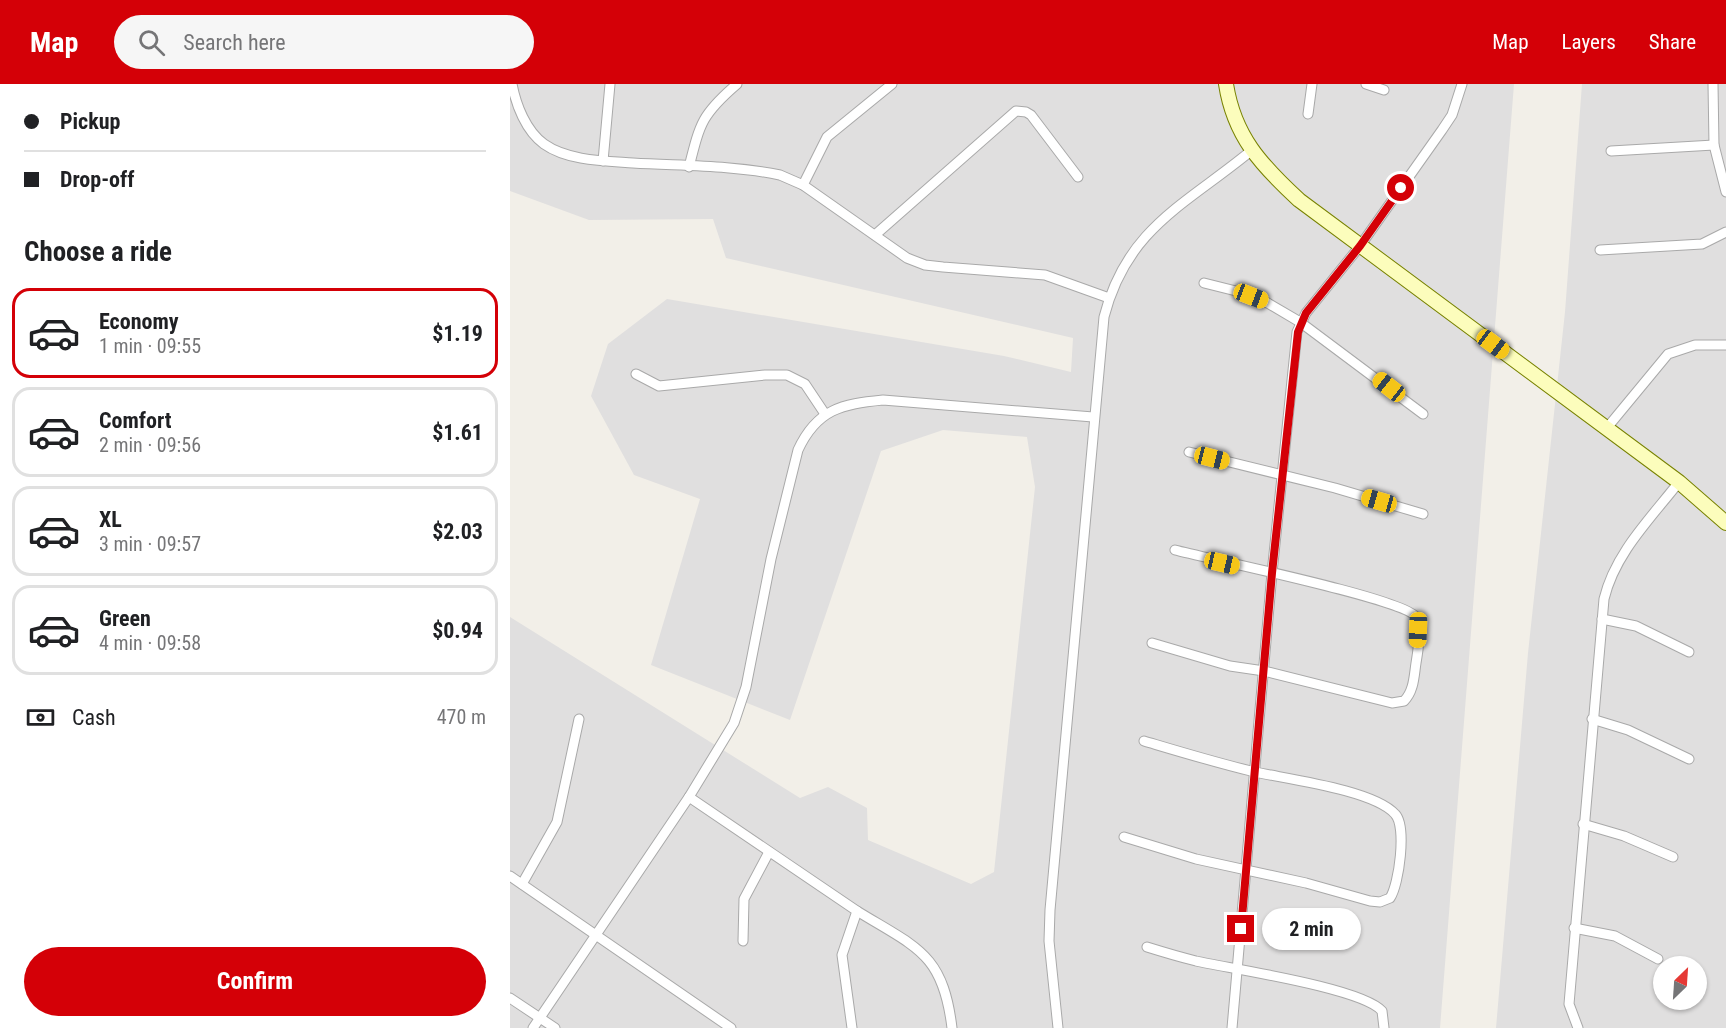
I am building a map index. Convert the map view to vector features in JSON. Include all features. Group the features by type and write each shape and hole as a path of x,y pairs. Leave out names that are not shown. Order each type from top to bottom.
{"street":[{"path":"512,84 524,117 543,143 559,152 603,160 766,173 803,185 908,258 925,264 1036,273 1109,298"},
{"path":"603,160 610,84"},
{"path":"688,167 703,118 715,102 737,84"},
{"path":"803,185 827,137 892,84"},
{"path":"1226,84 1236,125 1271,174 1299,200 1679,482 1726,523"},
{"path":"1308,114 1311,84"},
{"path":"1366,84 1384,90"},
{"path":"1232,1028 1239,969 1272,573 1291,380 1300,322 1360,246 1452,115 1462,84"},
{"path":"1713,84 1714,145 1726,192"},
{"path":"875,235 1016,111 1031,115 1078,177"},
{"path":"1611,151 1714,145"},
{"path":"1058,1028 1049,940 1050,910 1082,575 1101,335 1109,298 1139,244 1155,225 1252,150"},
{"path":"1600,250 1702,244 1726,232"},
{"path":"1204,283 1266,302 1300,322 1423,414"},
{"path":"1606,429 1668,354 1695,345 1726,345"},
{"path":"636,374 659,386 765,375 787,375 806,384 825,414"},
{"path":"533,1028 594,934 689,797 719,750 740,709 771,559 798,450 805,434 825,414 856,403 883,400 1094,417"},
{"path":"1189,452 1423,514"},
{"path":"1578,1028 1569,1004 1574,928 1602,619 1609,581 1619,561 1679,482"},
{"path":"1152,643 1230,666 1264,671 1382,702 1399,703 1409,696 1417,658 1418,624 1411,612 1390,603 1175,550"},
{"path":"1602,619 1636,626 1689,652"},
{"path":"522,884 557,822 579,719"},
{"path":"1592,719 1628,730 1689,759"},
{"path":"1124,837 1196,859 1380,902 1392,894 1402,834 1398,817 1382,804 1310,782 1256,772 1144,741"},
{"path":"689,797 857,911 907,942 936,969 946,989 952,1028"},
{"path":"1583,824 1624,836 1673,857"},
{"path":"743,941 744,899 770,852"},
{"path":"510,876 731,1028"},
{"path":"852,1028 842,955 857,911"},
{"path":"1574,928 1615,936 1653,956"},
{"path":"1147,947 1196,961 1364,999 1382,1011 1384,1028"},
{"path":"510,998 555,1028"}],"shaded area":[{"path":"510,84 1514,84 1440,1028 510,1028 510,617 800,798 828,787 867,808 868,840 971,884 994,872 1035,487 1027,437 943,430 881,451 790,720 651,665 700,499 634,475 591,396 608,344 667,299 1004,356 1071,372 1073,338 726,258 713,219 589,220 510,191"},
{"path":"1582,84 1726,84 1726,1028 1496,1028 1528,653 1565,312"}],"route":[{"path":"1241,929 1272,573 1291,380 1300,322 1360,246 1401,188"}]}
